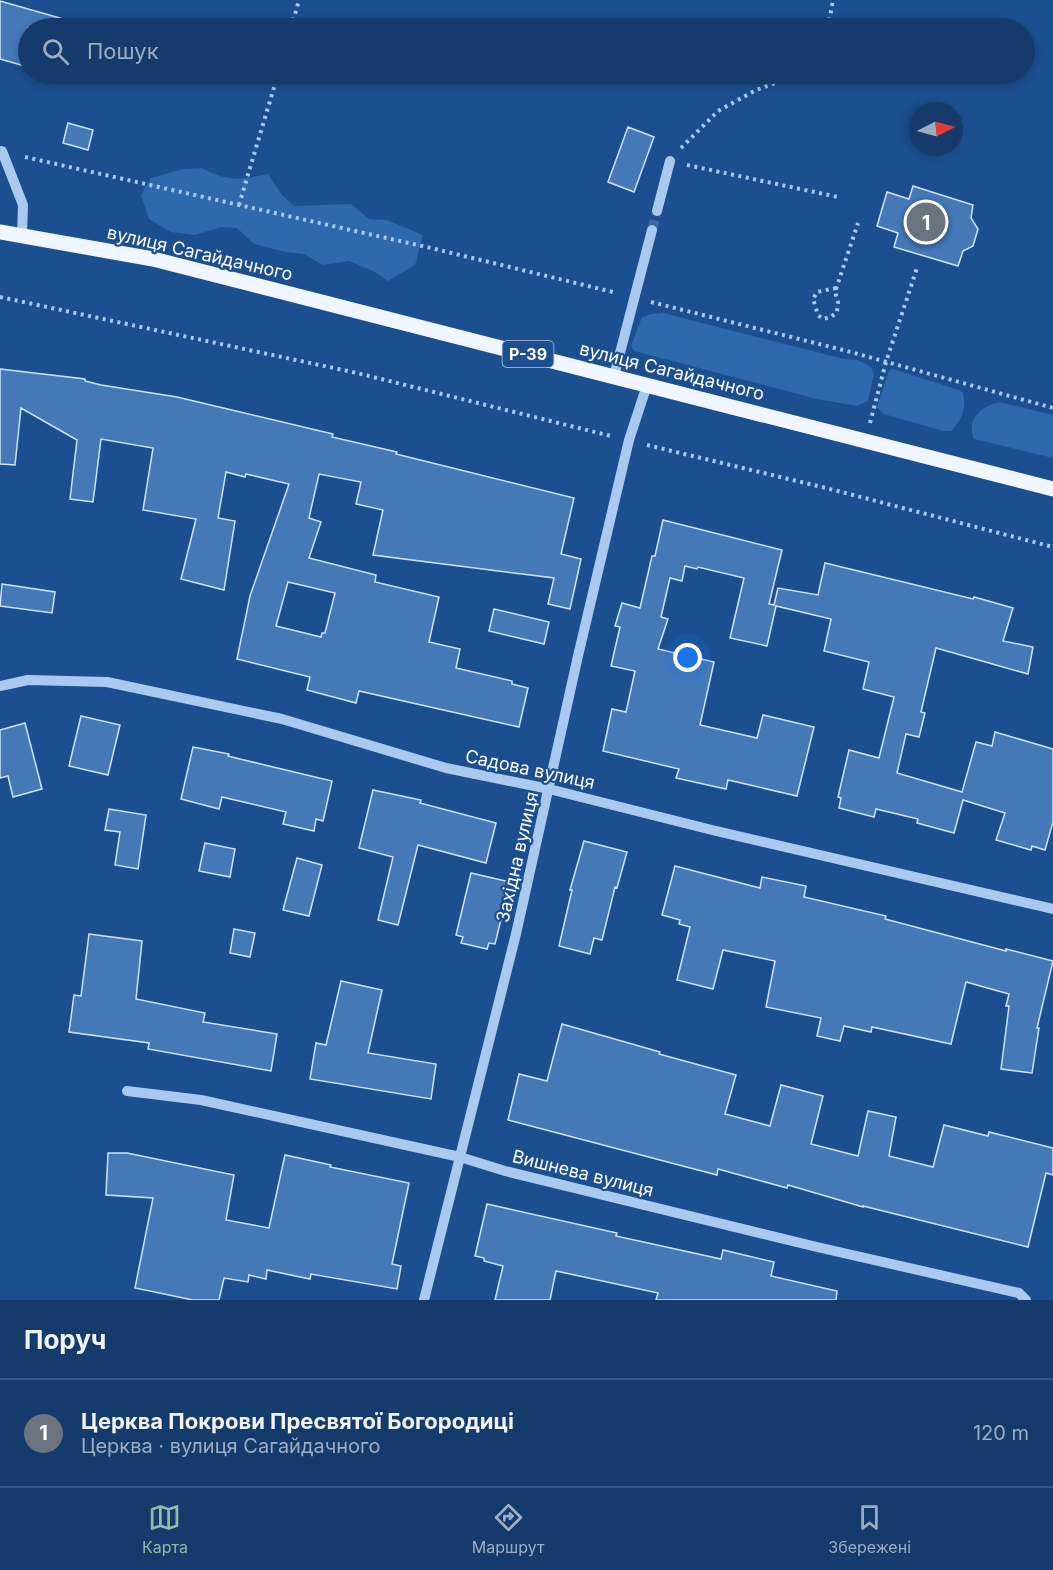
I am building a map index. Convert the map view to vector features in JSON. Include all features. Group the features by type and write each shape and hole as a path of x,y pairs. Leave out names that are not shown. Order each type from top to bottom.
{"main road":[{"name":"вулиця Сагайдачного","path":"0,232 153,259 1053,489"}],"street":[{"path":"2,151 23,205 22,235"},
{"path":"657,211 670,161"},
{"path":"614,376 652,230"},
{"name":"Західна вулиця","path":"424,1300 516,934 629,440 647,385"},
{"name":"Садова вулиця","path":"0,686 28,680 107,682 282,719 446,768 549,789 712,830 1053,909"},
{"name":"Вишнева вулиця","path":"127,1091 201,1100 460,1157 505,1171 817,1247 1019,1293 1026,1300"}],"path":[{"path":"294,18 299,0"},
{"path":"830,18 833,0"},
{"path":"239,205 275,84"},
{"path":"773,84 756,90 718,111 670,161 838,197"},
{"path":"2,151 635,297 1053,408"},
{"path":"836,288 817,292 813,299 818,315 824,319 837,312 838,302 835,292 858,223"},
{"path":"866,441 886,362 917,268"},
{"path":"0,297 357,373 826,488 1053,547"}],"shaded area":[{"path":"202,168 227,178 249,178 268,174 282,195 294,206 351,204 369,219 387,220 423,235 415,265 388,281 375,272 349,261 323,265 304,254 254,244 237,228 221,227 195,235 171,232 149,219 141,195 151,178 183,169"},
{"path":"663,313 844,359 858,360 871,367 874,374 868,401 857,406 817,399 634,351 631,346 642,317"},
{"path":"893,369 962,391 963,412 951,431 943,431 884,414 877,407 889,370"},
{"path":"999,402 1053,415 1053,458 974,439 972,426 976,415 986,407"}],"building":[{"path":"0,1 60,18 18,18 18,64 0,59"},
{"path":"68,123 93,130 88,150 63,143"},
{"path":"628,127 654,137 634,192 608,182"},
{"path":"913,186 973,205 971,218 978,229 973,246 963,251 958,266 894,247 898,233 877,226 887,192 909,199"},
{"path":"0,369 85,379 85,381 101,385 177,397 333,434 332,437 574,498 561,554 581,559 570,609 548,604 554,578 373,555 383,510 356,504 361,482 319,474 309,518 321,522 309,558 376,575 375,582 439,597 429,642 460,649 456,668 512,681 512,684 528,688 519,727 359,691 356,703 307,690 310,677 237,659 250,596 289,484 226,472 218,518 235,521 224,590 181,579 196,519 143,510 153,448 101,439 93,502 70,499 77,440 21,408 15,465 0,464","holes":["288,582 335,593 325,633 322,633 321,637 276,626"]},
{"path":"663,520 782,550 769,604 774,605 778,588 818,595 825,563 1013,608 1003,641 1033,647 1028,674 936,648 921,712 925,713 919,737 906,734 897,773 962,792 976,742 992,746 995,732 1053,749 1053,822 1045,850 1032,846 1031,850 996,840 1005,813 963,800 954,833 917,823 918,819 876,809 874,817 839,808 841,798 838,797 849,750 879,758 894,697 863,689 869,662 824,651 831,619 776,606 767,646 730,638 744,578 698,567 697,569 685,566 682,581 670,578 661,617 668,619 658,649 714,662 700,725 757,738 763,715 814,727 797,796 728,780 726,789 676,778 679,769 603,751 612,709 626,712 635,671 611,666 620,627 615,626 622,603 640,608"},
{"path":"2,584 55,592 52,613 0,606"},
{"path":"494,609 549,622 544,644 489,631"},
{"path":"81,716 120,725 108,775 69,766"},
{"path":"25,723 42,789 13,797 8,776 0,778 0,730"},
{"path":"193,747 332,781 323,821 316,819 314,831 283,824 286,812 222,797 219,809 181,799"},
{"path":"373,790 421,800 420,803 496,823 486,863 418,845 398,925 378,920 393,857 359,848"},
{"path":"109,809 146,815 138,869 115,865 120,832 105,830"},
{"path":"584,841 627,852 617,888 615,887 602,940 594,938 590,954 559,946 572,890 570,890"},
{"path":"205,843 235,849 230,877 199,871"},
{"path":"297,858 322,865 309,916 283,910"},
{"path":"675,866 760,888 762,877 806,886 804,897 886,916 885,919 1006,951 1006,949 1053,961 1037,1028 1039,1028 1032,1073 1001,1069 1009,994 966,982 951,1044 872,1027 871,1032 844,1026 840,1041 817,1036 821,1018 766,1007 775,961 723,950 713,989 677,980 690,927 679,924 680,920 662,915"},
{"path":"471,873 510,882 495,944 489,943 487,949 461,943 463,937 456,935"},
{"path":"234,929 255,933 250,957 230,953"},
{"path":"89,934 142,941 136,999 205,1013 203,1022 277,1034 271,1071 148,1049 149,1043 69,1032 74,995 81,996"},
{"path":"341,981 382,990 368,1053 436,1064 431,1099 310,1079 316,1043 326,1045"},
{"path":"562,1024 736,1075 725,1114 770,1126 781,1085 823,1096 811,1144 858,1156 868,1111 896,1117 889,1156 933,1167 944,1125 988,1136 989,1132 1053,1148 1053,1175 1046,1173 1028,1247 863,1207 788,1185 787,1188 718,1169 717,1175 508,1120 519,1074 547,1081"},
{"path":"108,1153 127,1153 234,1175 226,1220 269,1228 285,1155 409,1183 392,1264 401,1266 397,1289 311,1274 310,1279 267,1270 266,1279 249,1275 248,1282 224,1278 219,1300 193,1300 135,1288 153,1198 106,1195"},
{"path":"487,1204 721,1259 723,1250 774,1262 771,1276 837,1291 836,1300 656,1300 658,1293 556,1271 550,1300 495,1300 503,1266 475,1256"}],"tunnel":[{"path":"652,230 657,211"}],"place":[{"name":"Церква Покрови Пресвятої Богородиці","path":"926,222"}]}
